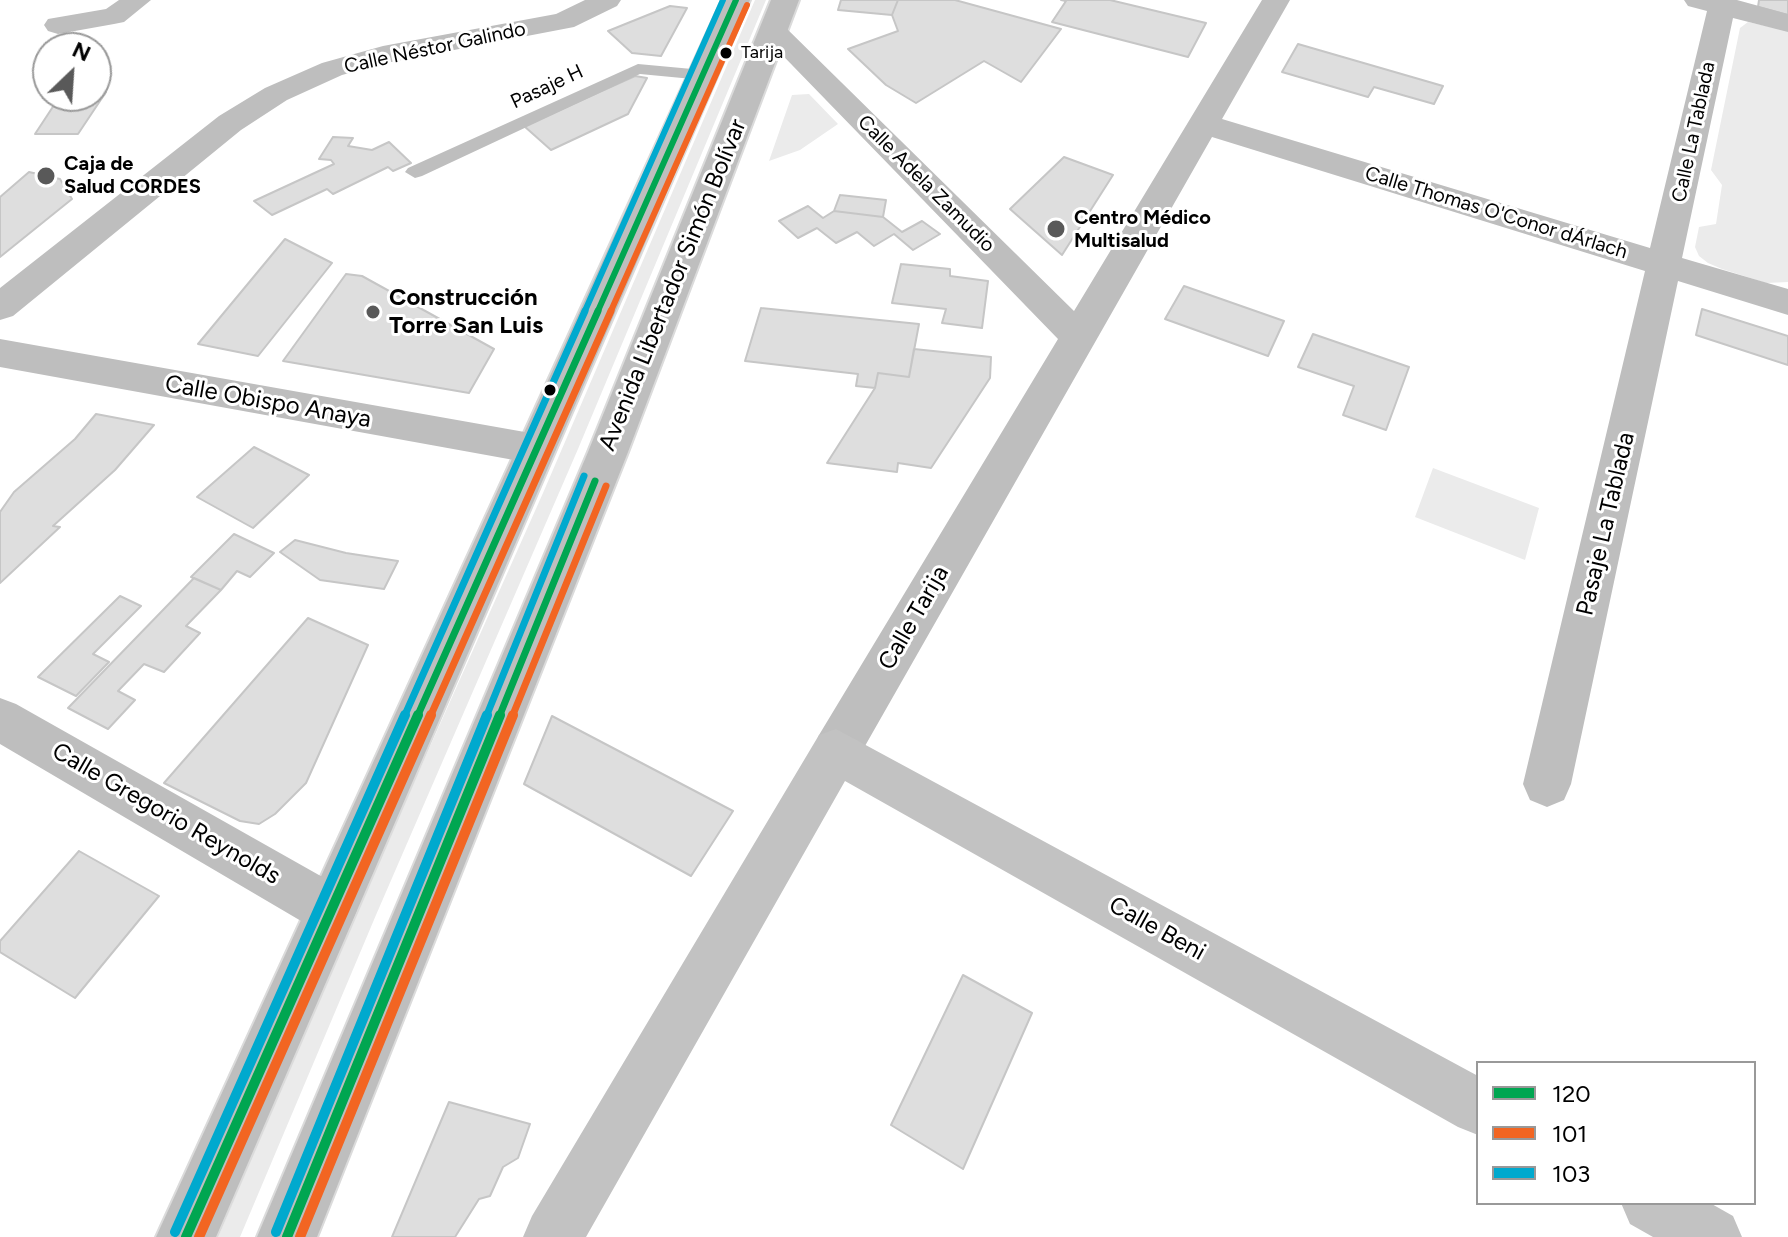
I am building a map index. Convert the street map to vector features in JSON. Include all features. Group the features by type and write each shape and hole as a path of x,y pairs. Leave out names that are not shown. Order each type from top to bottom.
{"main road":[{"name":"Calle Beni","path":"836,751 1476,1106"},
{"name":"Calle Tarija","path":"553,1237 836,751"},
{"path":"1655,1205 1712,1237"}],"street":[{"path":"58,25 114,16 137,0"},
{"name":"Calle Néstor Galindo","path":"0,307 230,123 276,94 332,69 383,55 564,21 607,0"},
{"path":"186,1237 736,0"},
{"name":"Calle Tarija","path":"836,751 1276,0"},
{"path":"1714,2 1788,23"},
{"name":"Calle La Tablada","path":"1665,264 1714,2"},
{"name":"Calle Adela Zamudio","path":"779,16 1079,338"},
{"name":"Avenida Libertador Simón Bolívar","path":"287,1237 608,452 779,16"},
{"name":"Calle Thomas O'Conor dÁrlach","path":"1204,124 1788,302"},
{"name":"Pasaje La Tablada","path":"1547,784 1665,264"},
{"name":"Calle Obispo Anaya","path":"0,353 536,449"},
{"name":"Calle Gregorio Reynolds","path":"0,719 331,910"}],"lane":[{"name":"Pasaje H","path":"415,172 638,69 703,75"}],"shaded area":[{"path":"755,0 766,0 578,449 240,1237 218,1237 354,917 543,493"},
{"path":"1748,22 1788,31 1788,282 1766,283 1722,269 1699,256 1695,247 1699,227 1716,224 1722,185 1711,170 1740,28"},
{"path":"809,94 838,124 800,150 769,161 792,95"},
{"path":"1433,468 1539,508 1525,560 1415,517"}],"building":[{"path":"841,0 898,0 892,15 838,10"},
{"path":"898,0 955,0 1061,29 1021,82 984,61 916,103 886,85 848,49 898,31 892,15"},
{"path":"1061,0 1110,0 1206,23 1188,57 1052,22 1066,1"},
{"path":"1759,0 1788,0 1788,15 1758,7"},
{"path":"670,6 687,8 661,56 632,53 608,31"},
{"path":"1298,44 1443,86 1434,104 1374,87 1368,97 1282,72"},
{"path":"635,76 647,78 628,114 551,150 524,126"},
{"path":"49,112 93,112 78,134 35,134"},
{"path":"333,137 353,138 348,146 372,150 389,142 411,163 393,171 388,167 333,194 327,189 272,215 254,201 334,164 331,160 319,159"},
{"path":"1064,157 1113,175 1062,255 1010,209"},
{"path":"29,172 60,179 72,199 0,257 0,197"},
{"path":"840,195 886,200 883,217 834,211"},
{"path":"808,206 823,218 834,211 883,217 902,232 922,221 940,234 913,250 894,234 874,246 857,232 836,243 817,228 798,238 779,221"},
{"path":"285,239 332,263 258,356 198,344"},
{"path":"901,264 950,269 950,276 988,281 982,328 942,323 946,309 892,303"},
{"name":"Construcción Torre San Luis","path":"346,274 362,276 494,349 469,393 283,361"},
{"path":"1184,286 1284,321 1268,356 1165,319"},
{"path":"761,308 919,324 909,377 878,373 875,388 856,386 858,374 745,361"},
{"path":"1702,309 1788,336 1788,365 1696,335"},
{"path":"1313,334 1409,367 1386,430 1343,415 1354,386 1298,367"},
{"path":"914,349 991,357 990,378 931,468 898,463 897,472 827,463 875,388 878,373 909,377"},
{"path":"96,414 154,425 115,470 53,526 60,527 0,583 0,512 14,492 75,439"},
{"path":"254,447 309,475 253,528 197,497"},
{"path":"234,534 274,553 250,577 237,571 221,590 191,577"},
{"path":"295,540 346,553 398,561 384,589 320,580 280,552"},
{"path":"194,578 221,590 186,626 200,633 164,672 144,664 118,691 135,700 108,729 68,708"},
{"path":"120,596 141,606 93,654 109,662 76,696 38,677"},
{"path":"308,618 368,645 306,783 275,814 259,824 240,821 164,783"},
{"path":"552,716 733,811 691,876 524,784"},
{"path":"79,851 159,896 75,998 0,952 0,941"},
{"path":"963,975 1032,1013 963,1169 891,1125"},
{"path":"449,1102 530,1124 518,1158 503,1167 490,1196 479,1199 455,1237 392,1237"}],"transit line":[{"name":"103","path":"175,1232 723,0"},
{"name":"120","path":"186,1237 736,0"},
{"name":"101","path":"199,1237 747,5"},
{"name":"103","path":"276,1232 584,476"},
{"name":"120","path":"287,1237 595,481"},
{"name":"101","path":"300,1237 606,486"}],"place":[{"name":"Tarija","path":"726,53"},
{"name":"Caja de Salud CORDES","path":"46,176"},
{"name":"Centro Médico Multisalud","path":"1056,229"},
{"name":"Construcción Torre San Luis","path":"373,312"}]}
